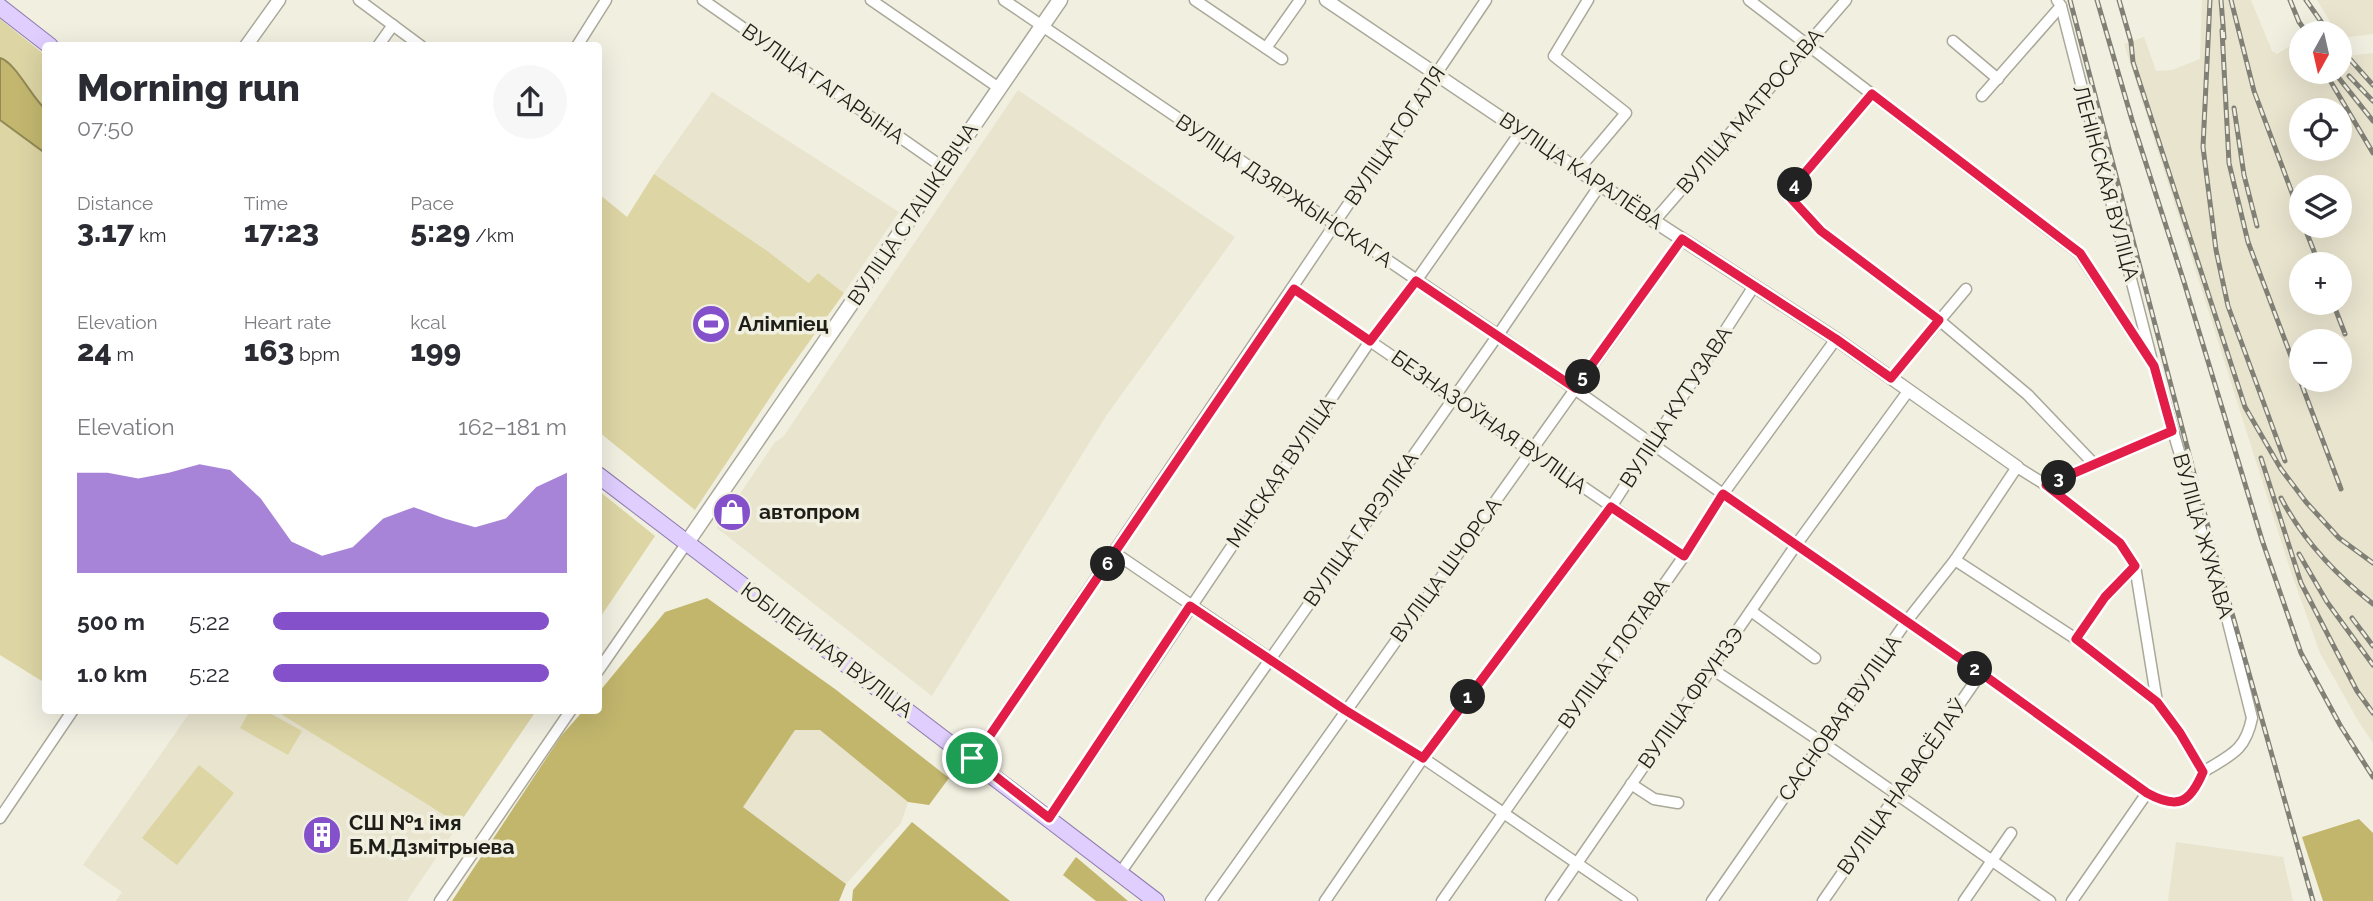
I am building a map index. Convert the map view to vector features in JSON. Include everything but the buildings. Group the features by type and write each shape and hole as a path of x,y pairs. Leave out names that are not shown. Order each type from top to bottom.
{"main road":[{"name":"ВУЛІЦА СТАШКЕВІЧА","path":"686,544 1060,0"},
{"path":"0,7 45,42"},
{"name":"ЮБІЛЕЙНАЯ ВУЛІЦА","path":"602,478 1156,901"}],"street":[{"path":"249,42 279,0"},
{"path":"359,0 416,42"},
{"path":"580,42 606,0"},
{"name":"ВУЛІЦА ГАГАРЫНА","path":"703,0 944,168"},
{"path":"871,0 999,88"},
{"name":"ВУЛІЦА ДЗЯРЖЫНСКАГА","path":"1004,0 1575,388 2147,793"},
{"path":"1195,0 1282,59"},
{"path":"1266,48 1300,0"},
{"name":"ВУЛІЦА КАРАЛЁВА","path":"1326,0 1654,221 1836,339 2046,485 2120,543 2135,566 2157,702 2180,733 2203,772"},
{"name":"ВУЛІЦА ГОГАЛЯ","path":"972,758 1115,553 1486,0"},
{"path":"1578,170 1626,113 1554,56 1588,0"},
{"name":"ВУЛІЦА ЖУКАВА","path":"1749,0 2080,253 2154,366 2223,601 2252,718 2248,737 2238,750 2203,772"},
{"name":"ВУЛІЦА МАТРОСАВА","path":"1654,221 1846,0"},
{"path":"1982,96 2059,3"},
{"name":"ЛЕНІНСКАЯ ВУЛІЦА","path":"2059,3 2154,366"},
{"path":"381,42 393,25"},
{"path":"1954,41 1997,79"},
{"path":"1872,94 1787,194 1821,231 1939,320 2028,395 2094,464"},
{"name":"МІНСКАЯ ВУЛІЦА","path":"1049,818 1370,341 1416,281 1521,131"},
{"name":"ВУЛІЦА ГАРЭЛІКА","path":"1120,873 1498,335 1600,185"},
{"name":"ВУЛІЦА ШЧОРСА","path":"1211,901 1682,239"},
{"name":"ВУЛІЦА КУТУЗАВА","path":"1325,901 1423,758 1611,507 1754,286"},
{"name":"БЕЗНАЗОЎНАЯ ВУЛІЦА","path":"1294,289 1684,556"},
{"path":"1891,378 1966,289"},
{"name":"ВУЛІЦА ГЛОТАВА","path":"1442,901 1684,556 1723,494 1836,339"},
{"name":"ВУЛІЦА ФРУНЗЭ","path":"1550,901 1796,545 1909,390"},
{"path":"2046,485 2172,431"},
{"name":"САСНОВАЯ ВУЛІЦА","path":"1712,901 1906,622 1955,560 2017,467"},
{"name":"ВУЛІЦА СТАШКЕВІЧА","path":"602,665 686,544"},
{"path":"1115,553 1345,710 1423,758 1577,861 1632,901"},
{"path":"1955,560 2076,639 2157,702"},
{"path":"2076,639 2105,597 2135,566"},
{"name":"ВУЛІЦА ФРУНЗЭ","path":"1751,611 1815,658"},
{"path":"1712,669 2050,901"},
{"name":"ВУЛІЦА НАВАСЁЛАЎ","path":"1823,901 1981,673"},
{"path":"0,818 70,714"},
{"path":"440,901 568,714"},
{"path":"2072,901 2147,793 2165,803 2184,801 2195,792 2203,772"},
{"name":"ВУЛІЦА ФРУНЗЭ","path":"1631,784 1654,799 1678,803"},
{"path":"1964,901 2011,833"}],"shaded area":[{"path":"2202,0 2251,0 2272,51 2277,54 2289,46 2289,84 2352,84 2352,55 2373,53 2373,743 2320,653 2290,569 2124,44 2144,37 2156,71 2172,70 2200,59"},
{"path":"2317,0 2373,0 2373,34 2352,37 2352,21 2330,21"},
{"path":"0,19 42,53 42,681 0,655"},
{"path":"0,58 17,72 42,105 42,151 0,120"},
{"path":"1018,90 1235,237 1106,416 932,696 717,528 775,442 783,437"},
{"path":"712,92 899,212 844,293 818,273 810,283 654,174"},
{"name":"Алімпіец","path":"654,174 766,250 809,283 818,273 844,293 695,510 602,434 602,196 627,217"},
{"path":"602,493 655,536 602,615"},
{"path":"707,598 835,689 949,778 929,805 908,802 820,730 795,730 743,807 846,884 839,901 452,901 561,736 580,714 602,714 602,688 665,612"},
{"path":"189,714 281,714 459,824 407,901 116,901 122,892 83,865"},
{"path":"248,714 271,714 302,731 288,755 240,728"},
{"path":"281,714 534,714 459,824"},
{"path":"795,730 820,730 908,802 901,823 846,884 742,807"},
{"path":"199,765 234,793 177,865 142,838"},
{"path":"2359,819 2373,833 2373,901 2323,901 2302,837"},
{"path":"912,822 1010,901 852,901 853,890"},
{"path":"2176,842 2283,857 2293,901 2168,901"},
{"path":"1076,857 1128,901 1096,901 1063,875"}],"railway":[{"path":"2070,0 2212,542 2313,901"},
{"path":"2097,0 2262,540 2301,653 2340,725 2373,777"},
{"path":"2119,0 2131,42 2133,62 2245,407 2281,469 2306,502 2339,538 2373,563"},
{"path":"2210,0 2203,147 2216,250 2228,306 2285,461"},
{"path":"2221,0 2224,38"},
{"path":"2231,0 2254,91 2289,185"},
{"path":"2290,0 2299,21"},
{"path":"2306,0 2321,21"},
{"path":"2222,30 2229,163 2248,242 2341,489"},
{"path":"2352,61 2373,85"},
{"path":"2352,79 2373,101"},
{"path":"2332,84 2373,153"},
{"path":"2344,84 2373,121"},
{"path":"2234,108 2244,175 2257,226"},
{"path":"2309,238 2314,252"},
{"path":"2338,315 2343,329"},
{"path":"2261,458 2301,583 2357,691 2373,713"},
{"path":"2281,498 2299,528 2321,556 2373,604"},
{"path":"2299,554 2327,602 2373,665"},
{"path":"2352,618 2373,646"}],"place":[{"name":"Алімпіец","path":"711,324"},
{"name":"автопром","path":"732,512"},
{"name":"СШ №1 імя Б.М.Дзмітрыева","path":"322,835"}],"route":[{"path":"1872,94 2080,253 2154,366 2172,431 2046,485 2120,543 2135,566 2105,597 2076,639 2157,702 2180,733 2203,772 2195,792 2184,801 2165,803 2147,793 1981,673 1723,494 1684,556 1611,507 1423,758 1345,710 1190,606 1049,818 972,758 1294,289 1370,341 1416,281 1575,388 1682,239 1891,378 1939,320 1821,231 1787,194 1872,94"}]}
